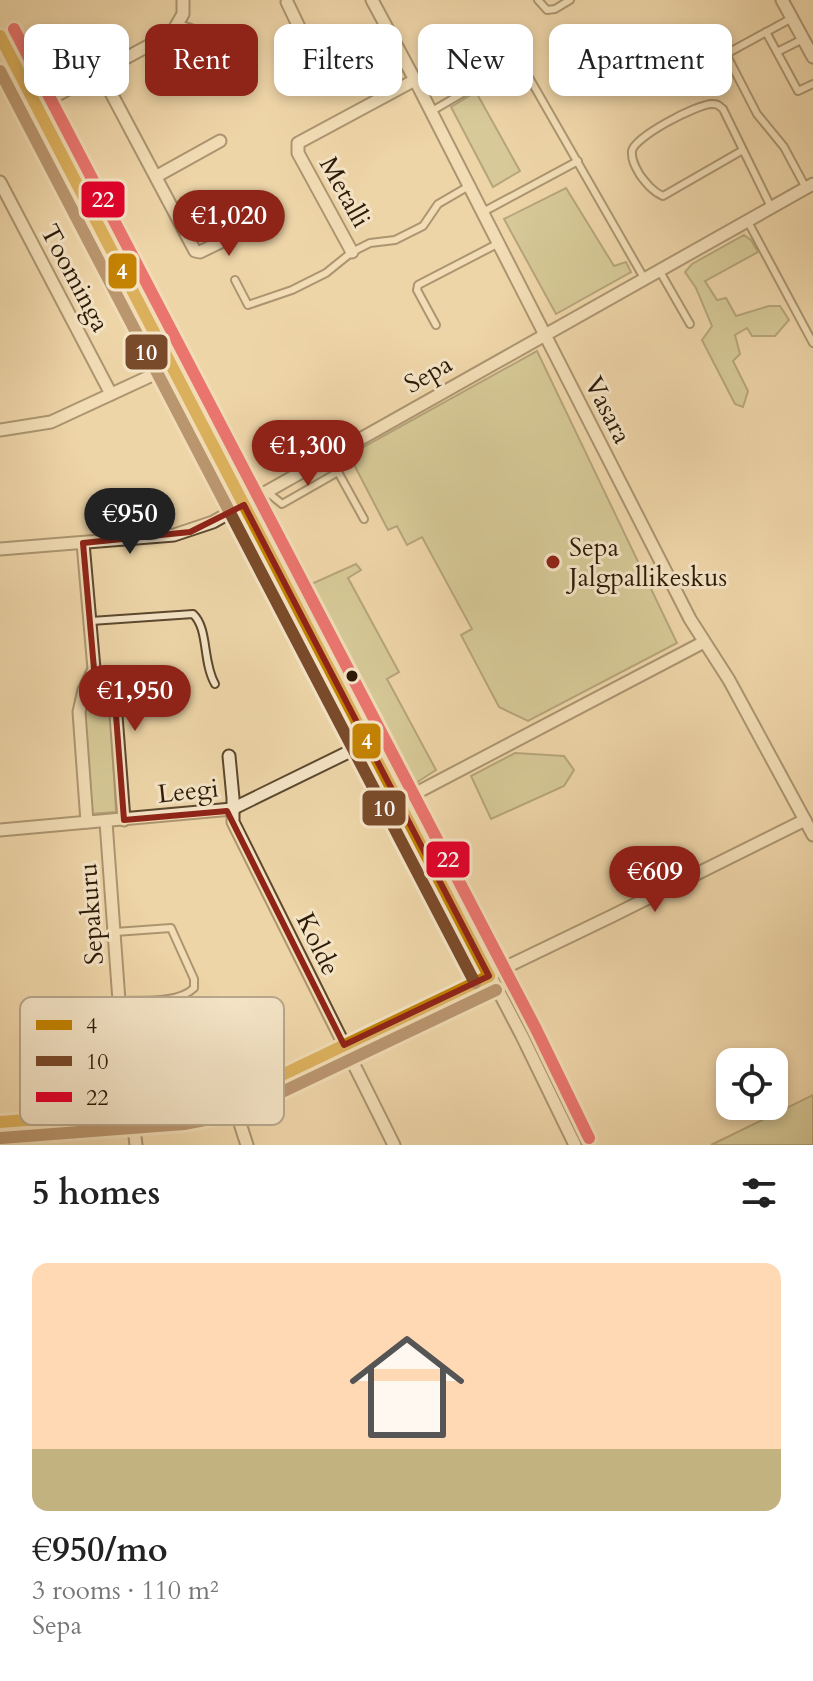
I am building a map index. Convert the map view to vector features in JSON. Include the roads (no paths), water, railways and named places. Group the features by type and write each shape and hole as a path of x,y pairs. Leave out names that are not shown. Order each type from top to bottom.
{"street":[{"path":"179,24 183,0"},
{"name":"Vasara","path":"372,0 704,642 729,680 813,835"},
{"path":"782,0 813,57"},
{"path":"288,1 298,24"},
{"path":"0,36 575,1145"},
{"name":"Metalli","path":"352,252 298,153 298,143 415,80"},
{"path":"37,106 57,96"},
{"path":"113,96 195,251 200,252 260,223"},
{"path":"157,176 220,141"},
{"name":"Toominga","path":"0,182 111,394"},
{"name":"Sepa","path":"0,549 190,532 244,505 810,186"},
{"path":"0,430 51,422 172,366"},
{"path":"83,543 94,669 84,690 79,712 87,822"},
{"path":"399,802 704,642"},
{"path":"94,669 105,679 115,702 124,820"},
{"name":"Leegi","path":"0,830 232,809 367,743"},
{"name":"Kolde","path":"229,756 233,822 394,1145"},
{"path":"284,1074 805,820"},
{"name":"Sepakuru","path":"106,822 119,997"},
{"path":"0,1122 20,1120"},
{"name":"Sepakuru","path":"134,1125 136,1145"},
{"path":"240,1125 247,1145"}],"lane":[{"path":"538,0 547,10 570,0"},
{"path":"792,18 726,54 757,114 810,186"},
{"path":"766,32 798,91 813,84"},
{"path":"777,52 803,39"},
{"path":"431,111 519,60 644,278"},
{"path":"743,150 663,196 653,191 639,173 632,151 642,137 710,104 723,109 771,207"},
{"path":"483,212 578,161"},
{"path":"235,280 248,305 303,285 370,243 395,240 423,226 438,204 469,186"},
{"path":"747,220 813,343"},
{"path":"436,325 417,290 418,285 499,243"},
{"path":"659,270 690,324"},
{"path":"332,454 338,472 364,519"},
{"path":"266,491 282,504 338,472"},
{"path":"91,621 193,614 202,627 207,670 215,684"},
{"path":"115,932 171,928 194,979 194,988 178,997"}],"place":[{"name":"Sepa Jalgpallikeskus","path":"553,562"}]}
